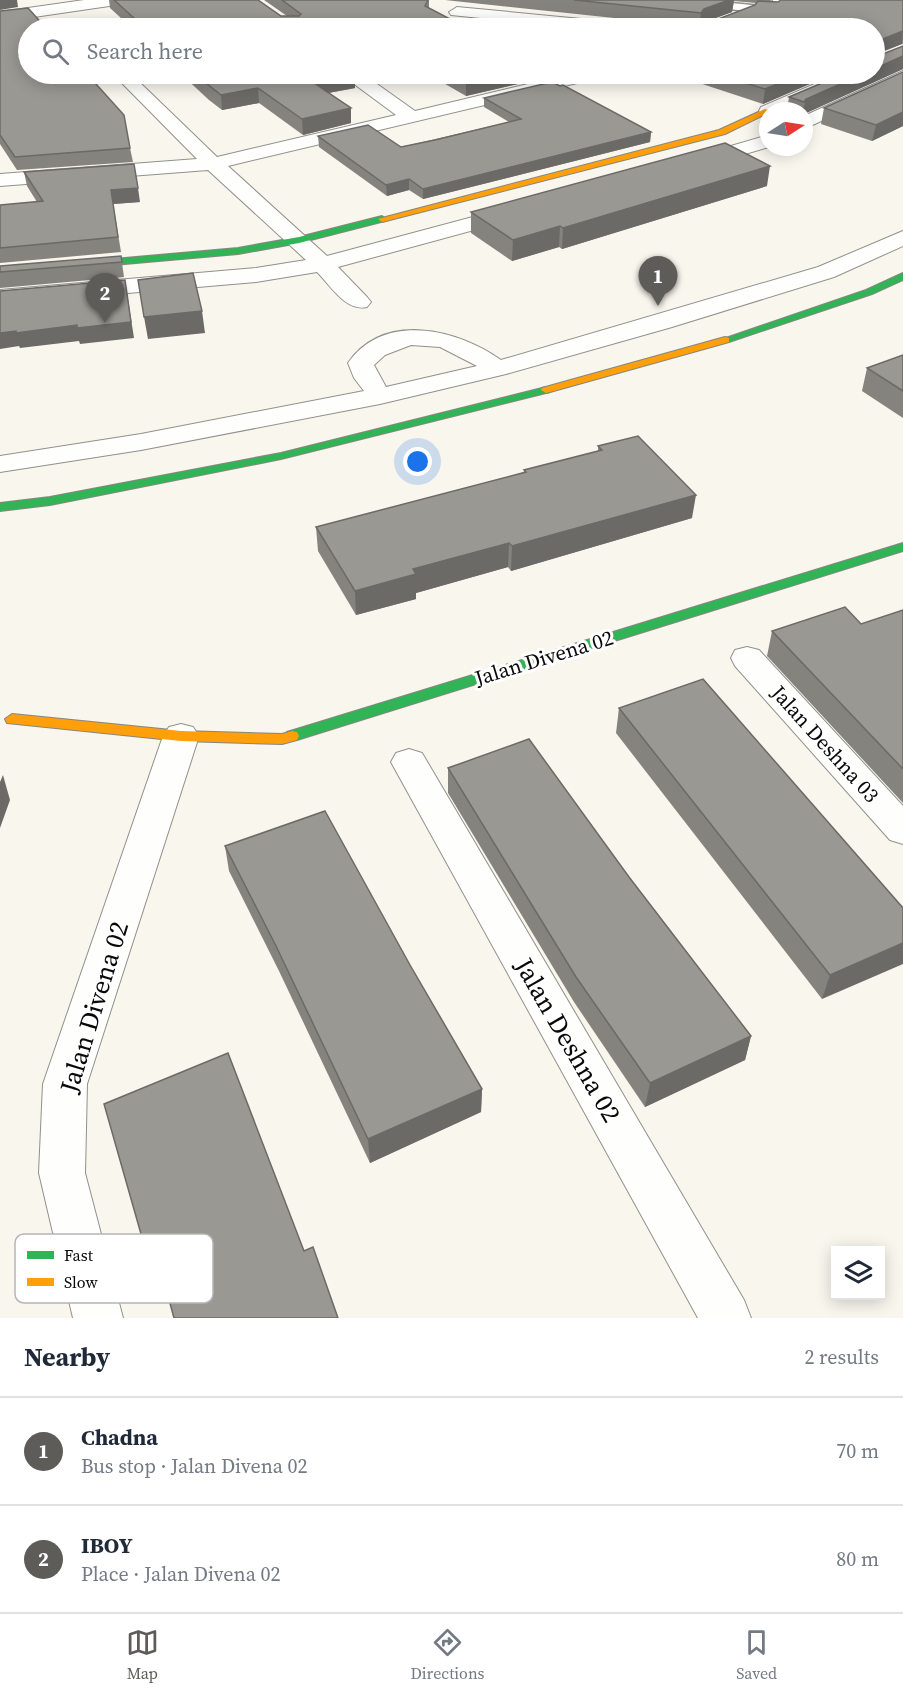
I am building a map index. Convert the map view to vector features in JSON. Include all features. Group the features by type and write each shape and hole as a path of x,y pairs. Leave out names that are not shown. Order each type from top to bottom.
{"street":[{"path":"0,17 50,4 116,0"},
{"path":"50,4 64,18"},
{"path":"467,18 450,8 536,18"},
{"path":"736,18 746,14"},
{"path":"813,119 903,76"},
{"path":"131,84 213,164 299,240 399,339"},
{"path":"366,84 410,116"},
{"path":"0,180 213,164 537,84"},
{"path":"788,102 829,84"},
{"path":"0,272 238,250 299,240 722,132 759,115"},
{"path":"722,132 759,142"},
{"path":"677,168 759,144"},
{"path":"0,297 256,275 322,264 540,205"},
{"path":"0,464 141,442 380,396 496,369 663,322 825,272 903,238"},
{"path":"0,507 50,501 281,456 500,403 697,349 869,292 903,276"},
{"path":"380,396 367,378 361,363 376,348 399,339 427,338 452,341 477,352 496,369"},
{"name":"Jalan Divena 02","path":"12,719 181,736 282,740 903,547"},
{"name":"Jalan Deshna 03","path":"747,658 903,830"},
{"name":"Jalan Divena 02","path":"77,1234 62,1173 65,1084 181,736"},
{"name":"Jalan Deshna 02","path":"409,762 726,1318"},
{"name":"Jalan Divena 02","path":"94,1303 98,1318"}],"lane":[{"path":"671,0 775,11 778,0"}],"building":[{"path":"114,0 258,0 281,16 299,16 301,14 282,0 428,0 425,6 448,18 134,18"},
{"path":"574,0 729,0 704,9 701,13"},
{"path":"781,0 903,0 903,31 885,38 885,18 721,18 755,5 758,1 778,2"},
{"path":"28,8 37,18 18,18 18,84 96,84 124,115 130,148 15,157 0,135 0,11"},
{"path":"903,46 903,56 885,64 885,53"},
{"path":"903,72 903,112 876,125 824,108 877,84 885,84 885,80"},
{"path":"207,84 315,84 351,108 302,119 258,88 221,95"},
{"path":"544,84 563,85 651,132 423,189 409,179 386,185 318,136 368,125 401,147 521,119 484,98"},
{"path":"749,84 777,84 765,89"},
{"path":"820,84 840,84 806,99 804,102 789,97"},
{"path":"725,143 770,166 563,228 560,226 513,240 471,212"},
{"path":"134,164 138,188 111,190 118,237 0,248 0,205 43,201 24,172"},
{"path":"121,256 122,262 0,272 0,266"},
{"path":"193,273 202,311 144,317 138,280"},
{"path":"125,280 131,322 0,333 0,291"},
{"path":"903,355 903,391 867,368"},
{"path":"638,436 696,495 512,546 509,543 413,569 416,574 355,591 316,527 526,472 524,470 602,450 598,446"},
{"path":"845,607 861,624 903,610 903,769 772,631"},
{"path":"703,679 903,908 903,943 830,975 619,708"},
{"path":"529,739 629,877 751,1036 650,1083 576,977 448,768"},
{"path":"325,811 482,1089 368,1139 276,946 225,846"},
{"path":"228,1053 304,1251 313,1247 338,1318 174,1318 170,1303 213,1303 213,1234 141,1234 104,1104"}],"traffic: fast":[{"path":"0,272 238,251 299,240 382,219"},
{"path":"725,340 869,292 903,276"},
{"path":"0,507 50,501 281,456 546,390"},
{"path":"292,736 903,547"}],"traffic: slow":[{"path":"382,219 722,132 759,115"},
{"path":"546,390 725,340"},
{"path":"12,719 181,736 282,739 292,736"}],"place":[{"name":"Chadna","path":"658,306"},
{"name":"IBOY","path":"105,323"}]}
